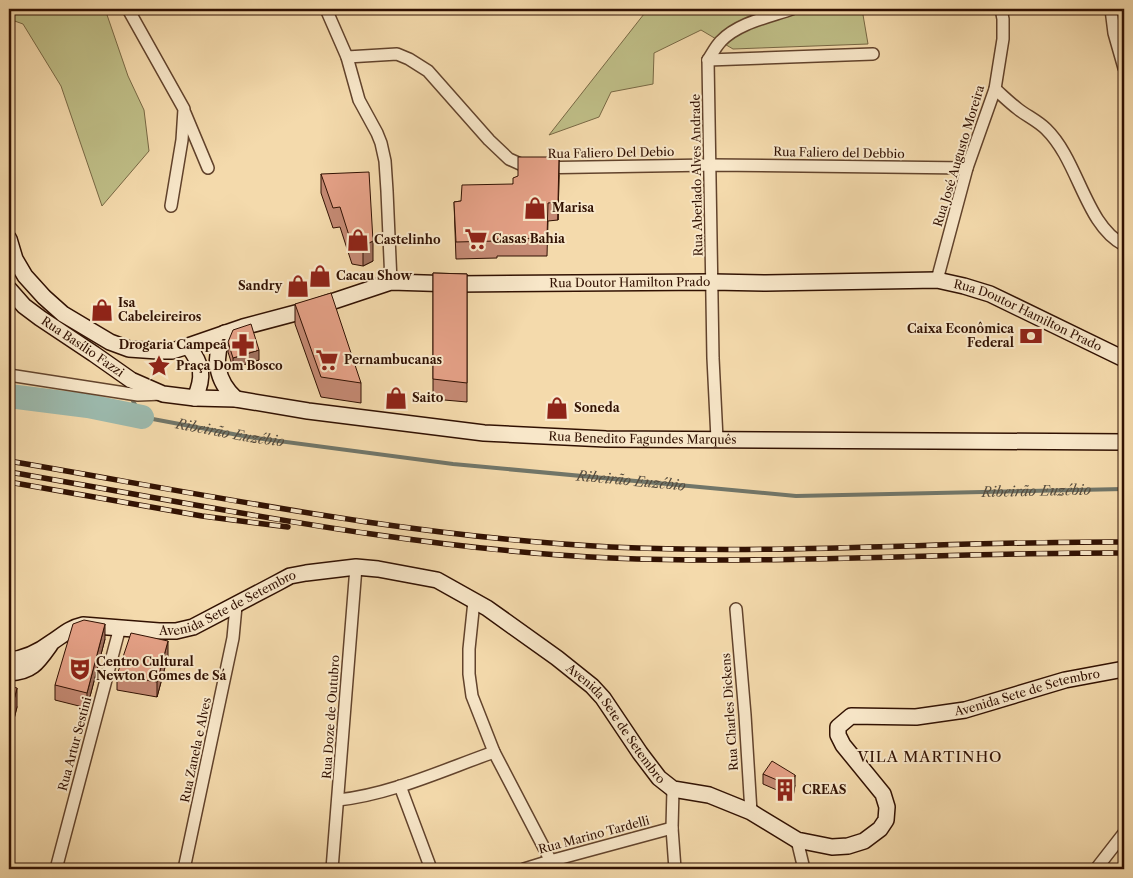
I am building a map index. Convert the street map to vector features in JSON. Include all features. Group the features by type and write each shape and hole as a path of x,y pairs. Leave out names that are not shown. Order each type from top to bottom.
{"main road":[{"name":"Rua Basílio Fazzi","path":"9,239 15,258 26,276 44,297 63,314 110,342 130,349"},
{"name":"Rua Doutor Hamilton Prado","path":"130,349 165,351 188,346 391,282 456,284 712,282 766,284 937,280 990,294 1124,359"},
{"name":"Rua Basílio Fazzi","path":"9,289 24,306 40,318 131,380 163,394"},
{"path":"225,333 219,347 216,362 225,388 236,399"},
{"path":"188,346 200,364 200,383 195,398"},
{"name":"Rua Benedito Fagundes Marquês","path":"163,394 195,398 236,399 308,411 484,433 606,439 1124,442"},
{"name":"Avenida Sete de Setembro","path":"9,660 25,657 50,644 72,628 83,625 176,631 193,628 290,576 306,573 356,567 378,569 437,580 512,624 592,686 603,698 659,778 673,790 709,795 751,812 797,840 832,847 848,846 864,841 880,829 886,820 888,807 883,794 843,745 838,735 838,727 851,716 916,717 965,710 1065,680 1124,669"},
{"name":"Avenida Sete de Setembro","path":"9,673 22,672 29,669 38,662 50,644"}],"street":[{"path":"128,9 184,109 208,168"},
{"path":"326,9 347,57 359,100 377,133 385,161 391,282"},
{"path":"708,60 728,34 738,28 792,9"},
{"name":"Rua José Augusto Moreira","path":"937,280 968,168 995,89 1003,39 1001,9"},
{"path":"1111,9 1114,33 1124,68"},
{"name":"Rua Faliero Del Debio","path":"347,57 397,54 409,59 428,71 489,140 509,158 529,168 711,165"},
{"path":"708,60 873,54"},
{"name":"Rua Aberlado Alves Andrade","path":"708,60 717,439"},
{"path":"995,89 1019,110 1046,129 1067,156 1097,219 1105,231 1124,245"},
{"path":"171,206 182,140 184,109"},
{"name":"Rua Faliero del Debbio","path":"711,165 968,168"},
{"path":"9,375 138,395 163,394"},
{"name":"Rua Doze de Outubro","path":"332,869 356,567"},
{"path":"474,601 469,649 469,674 472,696 494,752 552,865"},
{"name":"Rua Zanela e Alves","path":"184,869 233,638 236,606"},
{"name":"Rua Charles Dickens","path":"736,609 751,812"},
{"name":"Rua Artur Sestini","path":"56,869 120,627"},
{"path":"338,800 366,796 400,786 494,752"},
{"path":"400,786 431,869"},
{"path":"673,790 674,869"},
{"name":"Rua Marino Tardelli","path":"524,869 552,865 672,828"},
{"path":"1096,869 1124,833"},
{"path":"797,840 804,869"}],"shaded area":[{"path":"9,9 105,9 128,76 144,110 149,151 102,206 61,86 23,24 9,19"},
{"path":"644,9 862,9 868,44 733,49 701,30 654,53 653,84 611,92 599,117 549,135 644,14"}],"building":[{"path":"518,157 559,157 558,202 548,203 547,238 456,242 454,202 461,201 462,185 513,184 513,178 518,176"},
{"name":"Castelinho","path":"369,172 373,241 363,246 352,245 340,207 333,208 321,174"},
{"path":"433,273 467,274 467,383 433,379"},
{"name":"Pernambucanas","path":"331,293 361,383 321,377 295,304"},
{"path":"251,324 259,350 233,358 228,342 233,330"},
{"name":"Centro Cultural Newton Gomes de Sá","path":"84,620 105,624 87,693 55,685 73,624"},
{"path":"131,633 168,641 157,682 117,675"},
{"path":"9,686 17,688 9,720"},
{"path":"772,761 795,775 793,787 763,774"}],"waterway":[{"name":"Ribeirão Euzébio","path":"9,396 88,406 142,417"},
{"name":"Ribeirão Euzébio","path":"133,401 142,417 249,437 453,464 796,496 1124,489"}],"railway":[{"path":"9,461 308,513 459,534 535,542 675,549 803,549 996,543 1124,542"},
{"path":"9,472 233,512 384,536 459,546 535,553 675,560 1124,553"},
{"path":"9,482 202,516 288,527"}],"place":[{"name":"Marisa","path":"535,208"},
{"name":"Casas Bahia","path":"476,239"},
{"name":"Castelinho","path":"358,240"},
{"name":"Cacau Show","path":"320,276"},
{"name":"Sandry","path":"298,286"},
{"name":"Isa Cabeleireiros","path":"102,310"},
{"name":"Caixa Econômica Federal","path":"1031,336"},
{"name":"Drogaria Campeã","path":"243,345"},
{"name":"Pernambucanas","path":"327,360"},
{"name":"Praça Dom Bosco","path":"159,366"},
{"name":"Saito","path":"396,398"},
{"name":"Soneda","path":"557,408"},
{"name":"Centro Cultural Newton Gomes de Sá","path":"80,669"},
{"name":"CREAS","path":"785,790"}],"district":[{"name":"VILA MARTINHO","path":"930,757"}]}
